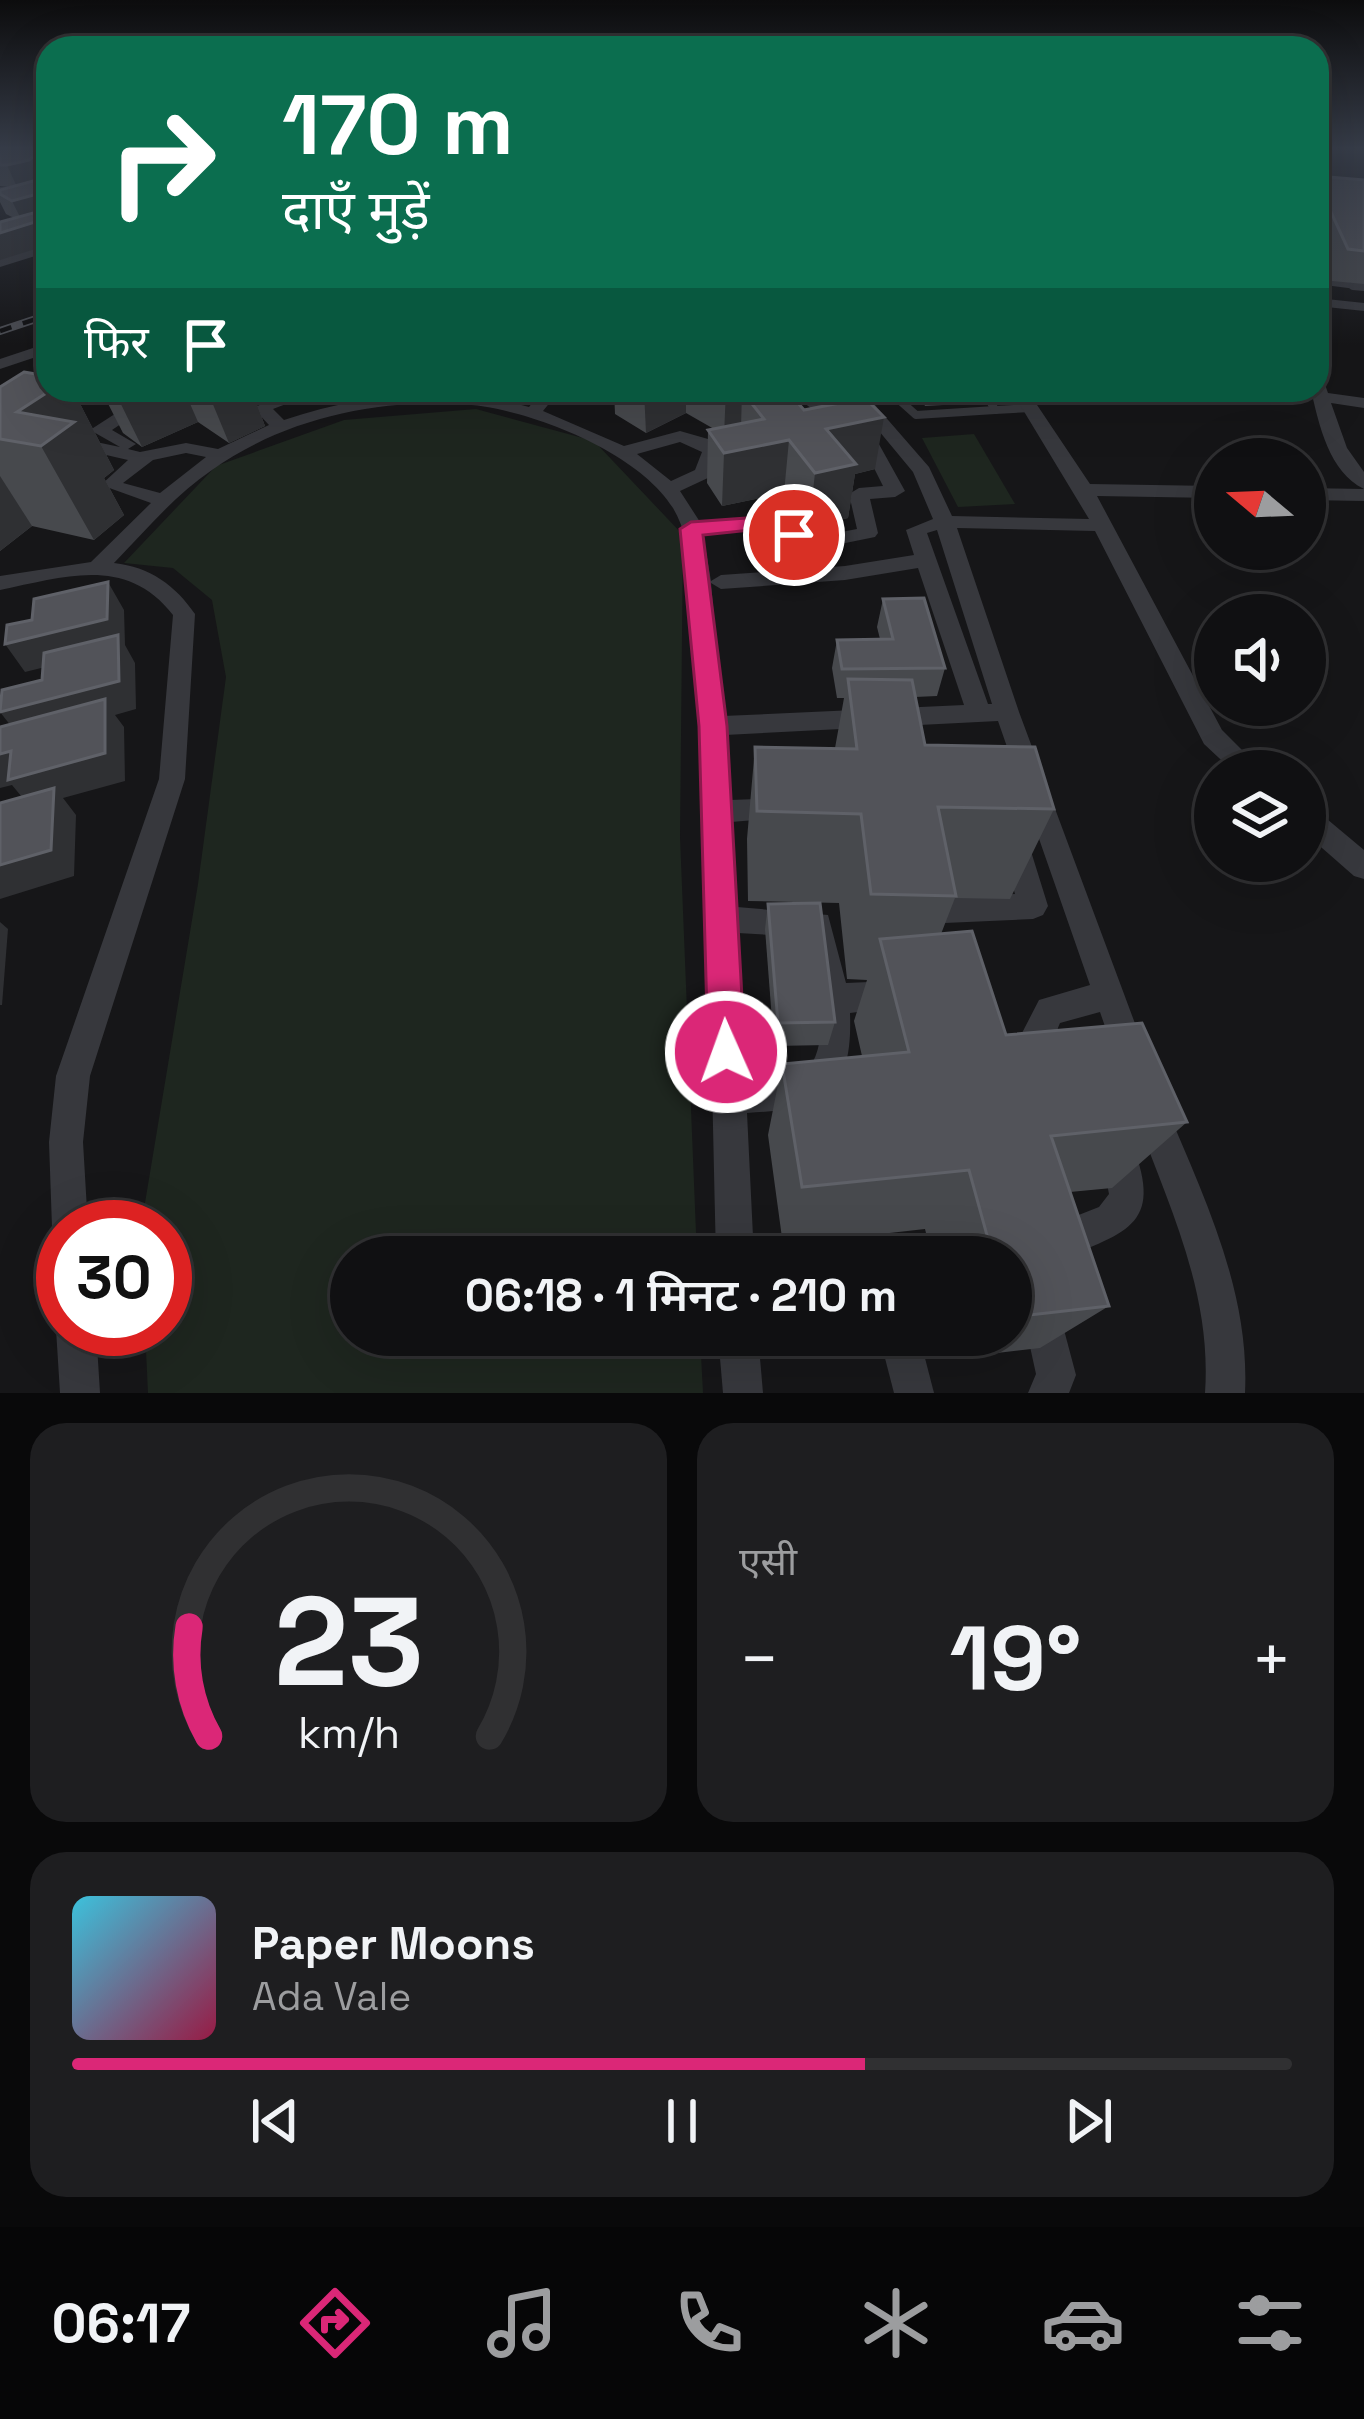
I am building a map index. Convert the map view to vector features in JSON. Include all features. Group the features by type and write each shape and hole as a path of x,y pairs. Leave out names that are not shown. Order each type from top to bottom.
{"street":[{"path":"32,235 36,234"},
{"path":"0,262 36,252"},
{"path":"1329,304 1364,308"},
{"path":"0,372 36,361"},
{"path":"1329,392 1364,403"},
{"path":"124,402 131,411 99,430 142,455"},
{"path":"272,402 262,407 283,429"},
{"path":"98,567 219,455 283,429 377,402"},
{"path":"497,402 624,453 667,490 691,529 713,726 734,1236"},
{"path":"531,416 542,402"},
{"path":"865,402 902,441 945,523 993,712"},
{"path":"1027,402 1084,490 1213,737 1227,750"},
{"path":"1321,402 1328,436 1345,465 1364,483"},
{"path":"624,453 683,436 717,444 704,473 667,490"},
{"path":"691,529 776,523 806,545 868,533 860,494 895,491 868,442 831,447"},
{"path":"59,458 77,443 142,455"},
{"path":"166,501 111,488 142,455 171,445 219,455"},
{"path":"1084,490 1194,493"},
{"path":"1326,494 1364,495"},
{"path":"1100,525 945,523 916,530 1109,995 1213,1284 1226,1339 1225,1393"},
{"path":"722,582 845,573 925,560"},
{"path":"0,583 98,567 157,580 184,614 172,779 73,1076 66,1142 69,1200"},
{"path":"713,726 805,736 895,732 993,712"},
{"path":"716,812 782,809 800,804 807,793"},
{"path":"925,932 921,911 1033,906 1009,826 995,820"},
{"path":"1326,835 1364,867"},
{"path":"721,919 818,924 834,999 837,1049 832,1071 820,1084 798,1093 728,1097"},
{"path":"834,999 917,995"},
{"path":"1044,1072 1038,1033 1050,1011 1109,995"},
{"path":"1048,1393 1056,1375 1030,1267 1040,1248 1112,1220 1128,1199 1103,1107"},
{"path":"78,1356 80,1393"},
{"path":"739,1356 742,1393"},
{"path":"904,1356 914,1393"}],"lane":[{"path":"1329,283 1364,287"},
{"path":"901,402 916,415 995,410 1017,402"},
{"path":"991,402 995,410"}],"shaded area":[{"path":"476,409 594,441 683,535 680,837 696,1236 330,1236 330,1356 701,1356 703,1393 148,1393 146,1356 192,1356 192,1200 145,1200 198,884 226,677 212,600 173,568 124,563 216,466 344,420"},
{"path":"974,434 1015,504 958,507 922,438"}],"building":[{"path":"36,215 36,222 0,233 0,222"},
{"path":"1332,215 1364,215 1364,251 1348,249"},
{"path":"24,372 36,374 36,400 17,412 74,422 41,446 0,439 0,387"},
{"path":"751,402 797,402 804,410 869,402 884,417 826,429 856,464 815,473 789,440 724,453 708,430 764,419"},
{"path":"108,582 107,619 5,644 7,625 32,620 34,599"},
{"path":"924,598 945,668 842,669 837,640 893,639 883,599"},
{"path":"118,635 119,681 0,712 2,690 42,680 44,653"},
{"path":"848,679 912,680 925,745 1035,747 1054,809 938,807 956,896 871,894 861,814 757,811 755,747 857,749"},
{"path":"105,699 105,753 8,780 11,751 0,754 0,727"},
{"path":"54,788 51,850 0,865 0,803"},
{"path":"820,903 835,1022 778,1023 768,904"},
{"path":"972,931 1006,1035 1142,1023 1187,1122 1051,1136 1109,1306 1032,1315 1032,1236 987,1236 969,1170 802,1187 782,1064 909,1052 880,939"}],"railway":[{"path":"0,331 36,319"}],"route":[{"path":"726,1052 713,726 691,529 760,522 776,523 794,535"}]}
